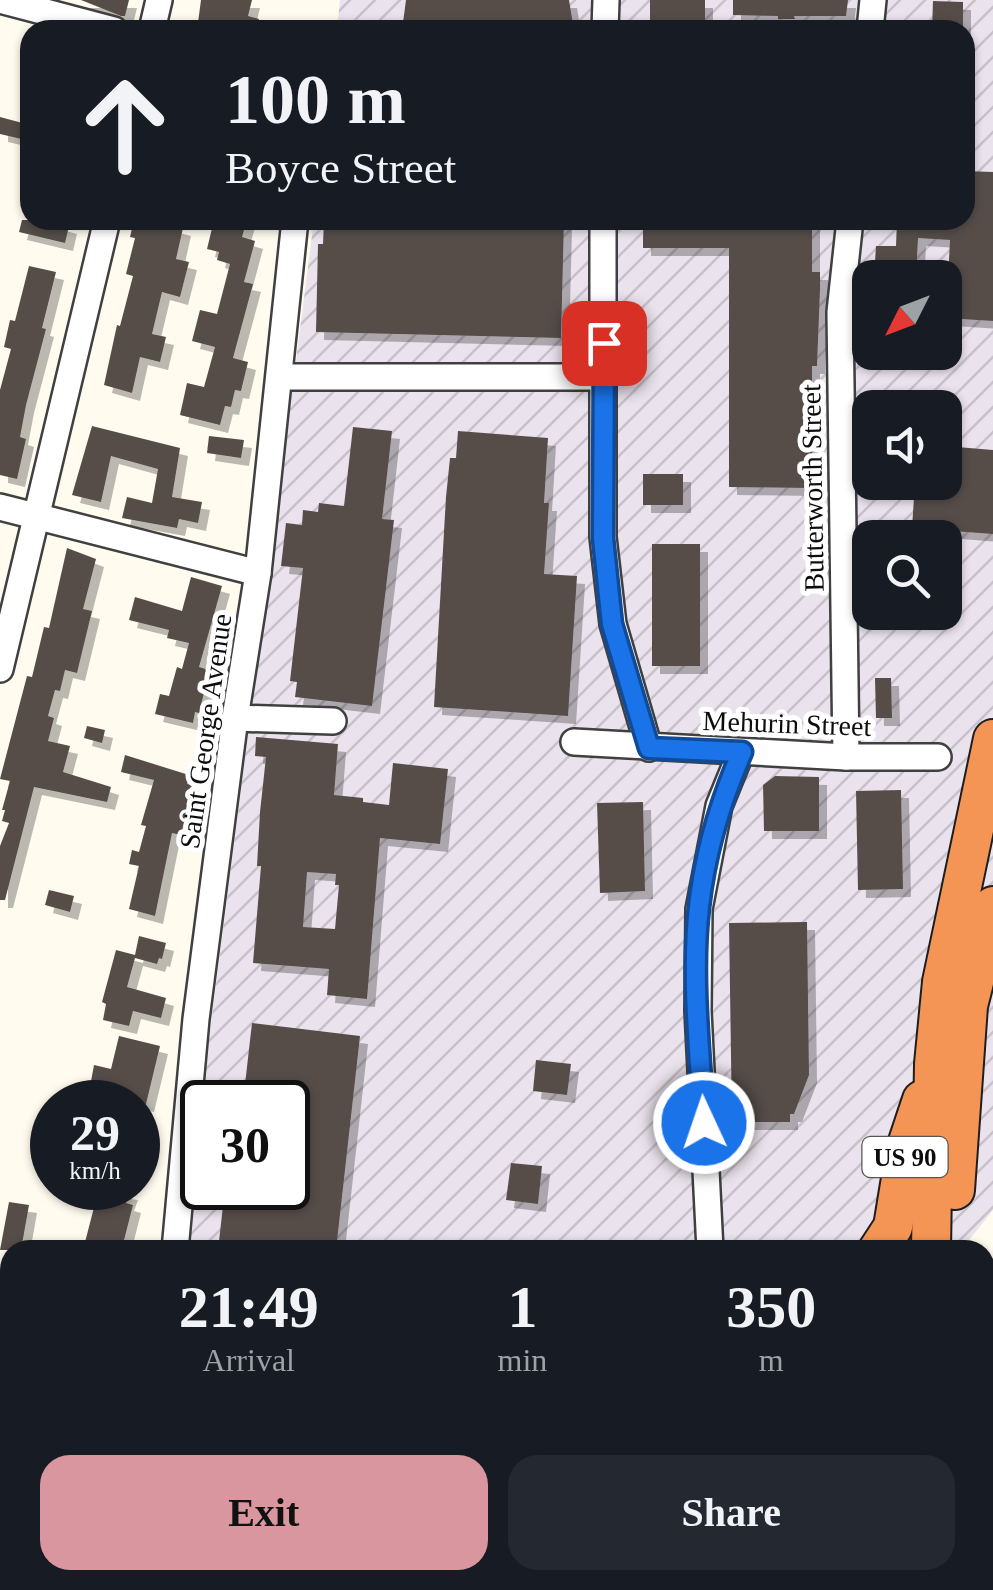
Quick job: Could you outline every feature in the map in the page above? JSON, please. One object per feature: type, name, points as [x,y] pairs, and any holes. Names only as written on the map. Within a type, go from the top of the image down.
[{"type":"highway","name":"US 90","points":[[885,1240],[893,1227],[906,1148],[934,1064],[942,982],[993,739]]},
{"type":"highway","points":[[955,1240],[968,1006],[993,906]]},
{"type":"highway","points":[[931,1240],[934,1064]]},
{"type":"street","points":[[0,0],[76,20]]},
{"type":"street","points":[[0,669],[105,230]]},
{"type":"street","name":"Saint George Avenue","points":[[176,1240],[196,1018],[258,574],[294,230]]},
{"type":"street","points":[[603,230],[603,538],[612,624],[649,748]]},
{"type":"street","name":"Butterworth Street","points":[[846,756],[840,312],[849,230]]},
{"type":"street","points":[[281,377],[605,377]]},
{"type":"street","points":[[0,507],[258,574]]},
{"type":"street","points":[[235,718],[333,721]]},
{"type":"street","name":"Mehurin Street","points":[[574,742],[742,752],[938,757]]},
{"type":"street","points":[[709,1240],[698,1011],[699,908],[719,806],[742,752]]},
{"type":"shaded area","points":[[340,0],[993,0],[993,1210],[969,1240],[183,1240],[187,1210],[310,1210],[310,1080],[204,1080],[313,230],[975,230],[975,20],[338,20]]},
{"type":"building","points":[[81,0],[129,0],[125,16],[121,16]]},
{"type":"building","points":[[201,0],[252,0],[248,16],[259,19],[259,20],[198,20]]},
{"type":"building","points":[[406,0],[569,0],[572,20],[403,20]]},
{"type":"building","points":[[650,0],[705,0],[705,20],[650,20]]},
{"type":"building","points":[[733,0],[848,0],[846,16],[778,19],[733,15]]},
{"type":"building","points":[[933,1],[963,2],[963,20],[932,20]]},
{"type":"building","points":[[0,117],[20,122],[20,139],[0,134]]},
{"type":"building","points":[[975,171],[993,172],[993,321],[962,319],[962,260],[949,260],[950,240],[918,238],[917,260],[875,260],[876,246],[896,246],[897,230],[975,230]]},
{"type":"building","points":[[20,228],[68,230],[65,243],[19,232]]},
{"type":"building","points":[[132,230],[183,230],[176,259],[189,262],[180,297],[162,292],[152,334],[166,337],[160,362],[140,357],[132,393],[104,385],[133,276],[126,274],[135,238],[130,237]]},
{"type":"building","points":[[212,230],[244,230],[242,237],[255,241],[244,282],[253,284],[233,358],[248,362],[241,391],[235,390],[231,407],[225,406],[220,425],[180,415],[187,383],[204,387],[215,347],[192,341],[200,310],[217,314],[230,264],[217,260],[219,252],[207,249]]},
{"type":"building","points":[[324,230],[564,230],[561,338],[316,332],[318,244],[323,244]]},
{"type":"building","points":[[643,230],[812,230],[812,272],[820,272],[820,290],[817,366],[812,366],[812,488],[729,487],[729,248],[643,248]]},
{"type":"building","points":[[29,266],[56,272],[26,405],[20,437],[26,439],[17,479],[0,475],[0,390],[11,349],[4,347],[10,320],[15,321]]},
{"type":"building","points":[[92,426],[180,448],[172,497],[202,502],[198,523],[179,519],[177,528],[122,518],[127,497],[152,503],[158,469],[111,456],[101,502],[72,495]]},
{"type":"building","points":[[353,427],[392,431],[382,519],[394,520],[372,706],[295,697],[297,682],[290,681],[303,568],[281,566],[286,523],[302,525],[303,510],[318,512],[319,503],[344,506]]},
{"type":"building","points":[[458,431],[548,438],[544,574],[577,576],[568,716],[434,707],[446,497],[450,458],[456,458]]},
{"type":"building","points":[[209,436],[244,440],[241,458],[207,453]]},
{"type":"building","points":[[962,447],[993,450],[993,534],[962,532],[962,520],[913,520],[914,500],[962,500]]},
{"type":"building","points":[[643,474],[683,474],[683,505],[643,505]]},
{"type":"building","points":[[652,544],[700,544],[700,666],[652,666]]},
{"type":"building","points":[[67,548],[96,559],[83,609],[92,611],[77,673],[65,670],[60,691],[55,690],[48,716],[54,718],[48,741],[70,746],[63,772],[111,787],[107,802],[34,787],[5,900],[0,900],[0,846],[9,823],[2,821],[2,810],[10,781],[0,779],[27,676],[32,677],[44,627],[49,628]]},
{"type":"building","points":[[191,577],[222,586],[199,667],[209,670],[193,723],[155,714],[160,694],[169,696],[177,667],[182,669],[189,643],[167,638],[169,630],[129,620],[135,597],[182,611]]},
{"type":"building","points":[[875,678],[891,678],[892,718],[876,718]]},
{"type":"building","points":[[87,726],[105,730],[102,743],[84,738]]},
{"type":"building","points":[[256,737],[338,744],[334,795],[389,805],[393,763],[448,769],[440,844],[380,838],[367,999],[327,995],[329,969],[253,963],[266,757],[255,756]],"holes":[[[307,872],[336,874],[335,885],[339,885],[335,929],[303,927]]]},
{"type":"building","points":[[125,755],[189,775],[187,784],[192,785],[181,835],[172,833],[155,916],[129,909],[139,866],[129,864],[132,850],[139,852],[146,826],[141,825],[154,780],[121,772]]},
{"type":"building","points":[[775,776],[819,777],[819,831],[764,831],[763,785]]},
{"type":"building","points":[[901,790],[903,889],[858,890],[856,791]]},
{"type":"building","points":[[643,802],[645,891],[600,893],[597,803]]},
{"type":"building","points":[[49,890],[74,896],[70,912],[45,905]]},
{"type":"building","points":[[807,922],[809,1075],[790,1122],[732,1122],[729,923]]},
{"type":"building","points":[[139,936],[166,943],[157,964],[135,958],[127,987],[166,998],[161,1018],[133,1011],[129,1026],[103,1020],[106,1004],[102,1002],[116,950],[135,955]]},
{"type":"building","points":[[252,1023],[360,1036],[337,1240],[219,1240],[223,1210],[310,1210],[310,1080],[246,1080]]},
{"type":"building","points":[[119,1036],[160,1046],[152,1080],[91,1080],[94,1065],[111,1069]]},
{"type":"building","points":[[536,1060],[571,1064],[567,1095],[533,1091]]},
{"type":"building","points":[[511,1163],[542,1166],[538,1204],[506,1200]]},
{"type":"building","points":[[9,1202],[29,1205],[23,1240],[2,1240]]},
{"type":"building","points":[[93,1210],[132,1210],[124,1240],[86,1240]]},
{"type":"route","points":[[604,343],[603,538],[612,624],[649,748],[742,752],[719,806],[699,908],[698,1011],[704,1123]]}]
